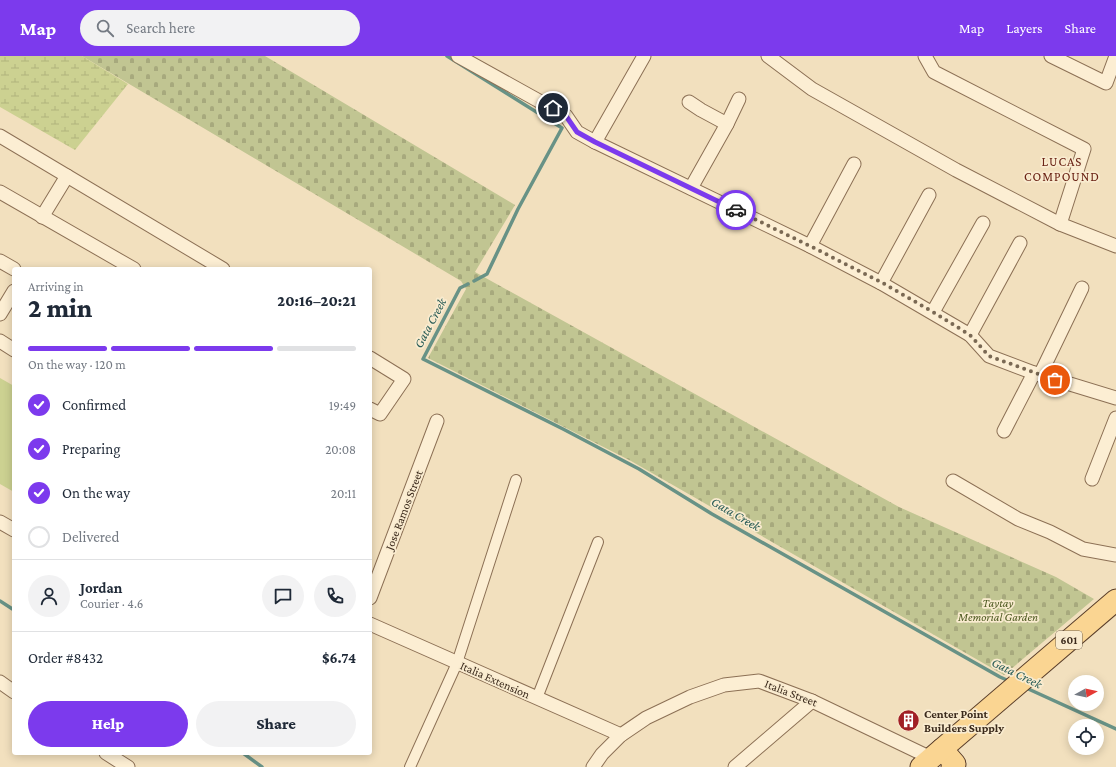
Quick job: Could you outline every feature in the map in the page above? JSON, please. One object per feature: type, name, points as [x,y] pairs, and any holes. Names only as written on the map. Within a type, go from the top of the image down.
[{"type":"main road","name":"601","points":[[940,761],[1018,684],[1116,600]]},
{"type":"street","points":[[458,56],[566,116],[577,132],[595,142],[881,282],[970,335],[989,356],[1037,374],[1116,398]]},
{"type":"street","points":[[595,142],[644,56]]},
{"type":"street","points":[[768,56],[812,89],[956,170],[1060,224],[1116,246]]},
{"type":"street","points":[[925,56],[934,72],[1084,149],[1060,224]]},
{"type":"street","points":[[1051,56],[1106,83],[1116,56]]},
{"type":"street","points":[[691,188],[727,124],[739,99]]},
{"type":"street","points":[[690,102],[701,110],[727,124]]},
{"type":"street","points":[[0,136],[220,267]]},
{"type":"street","points":[[810,246],[854,164]]},
{"type":"street","points":[[42,218],[67,176]]},
{"type":"street","points":[[0,192],[42,218],[130,267]]},
{"type":"street","points":[[881,282],[929,195]]},
{"type":"street","points":[[933,312],[983,223]]},
{"type":"street","points":[[970,335],[1020,243]]},
{"type":"street","points":[[0,261],[12,268]]},
{"type":"street","points":[[1004,431],[1037,374],[1082,288]]},
{"type":"street","points":[[0,314],[12,294]]},
{"type":"street","points":[[372,359],[404,379],[380,414],[372,410]]},
{"type":"street","points":[[1092,479],[1116,418]]},
{"type":"street","name":"Jose Ramos Street","points":[[372,593],[437,420]]},
{"type":"street","points":[[410,767],[457,663],[516,480]]},
{"type":"street","points":[[953,481],[1018,518],[1073,544],[1087,550],[1116,555]]},
{"type":"street","points":[[0,522],[12,529]]},
{"type":"street","points":[[537,698],[598,542]]},
{"type":"street","name":"Italia Extension","points":[[372,625],[621,735]]},
{"type":"street","name":"Italia Street","points":[[593,767],[602,754],[621,735],[646,718],[690,697],[724,685],[759,681],[812,700],[940,761]]},
{"type":"street","points":[[0,682],[12,691]]},
{"type":"street","points":[[735,767],[812,700]]},
{"type":"street","points":[[109,755],[128,767]]},
{"type":"green space","points":[[0,56],[82,56],[128,84],[75,150],[0,107]]},
{"type":"green space","name":"Taytay Memorial Garden","points":[[82,56],[265,56],[515,205],[475,272],[899,507],[1056,577],[1094,599],[1004,675],[631,461],[428,358],[466,289],[461,281]]},
{"type":"green space","points":[[0,378],[12,385],[12,491],[0,484]]},
{"type":"waterway","name":"Gata Creek","points":[[447,56],[562,128],[518,209],[487,274],[474,281]]},
{"type":"waterway","name":"Gata Creek","points":[[468,284],[460,288],[423,359],[639,469],[712,514],[1009,681]]},
{"type":"waterway","points":[[0,601],[12,609]]},
{"type":"waterway","name":"Gata Creek","points":[[1024,687],[1116,729]]},
{"type":"waterway","points":[[246,755],[262,767]]},
{"type":"way so far","points":[[736,210],[881,282],[933,312],[970,335],[989,356],[1055,380]]},
{"type":"place","name":"Center Point Builders Supply","points":[[909,721]]},
{"type":"district","name":"LUCAS COMPOUND","points":[[1062,168]]},
{"type":"route","points":[[553,108],[566,116],[577,132],[736,210]]}]
